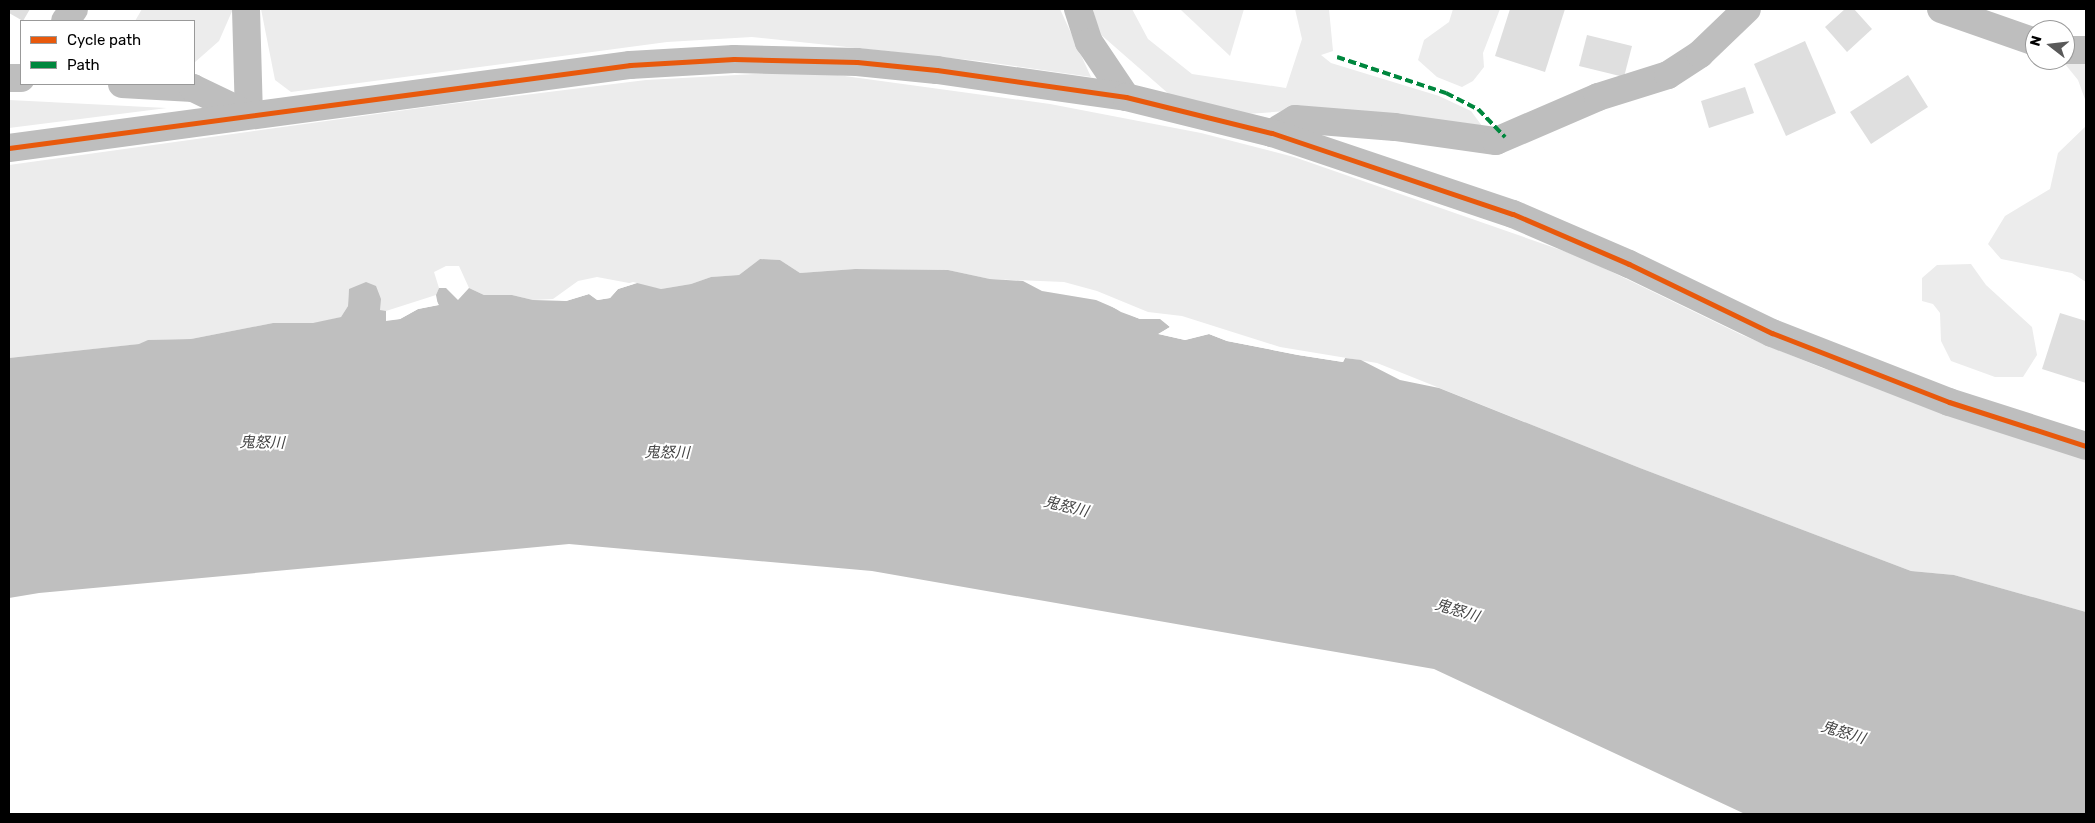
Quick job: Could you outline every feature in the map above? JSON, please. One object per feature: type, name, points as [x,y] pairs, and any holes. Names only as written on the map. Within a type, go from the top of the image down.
[{"type":"street","points":[[66,20],[74,9]]},
{"type":"street","points":[[246,9],[250,115]]},
{"type":"street","points":[[1078,9],[1089,42],[1126,97]]},
{"type":"street","points":[[1272,133],[1295,119],[1395,127],[1496,141],[1598,97],[1668,75],[1700,54],[1747,9]]},
{"type":"street","points":[[1940,9],[2025,39]]},
{"type":"street","points":[[9,148],[630,65],[734,59],[857,62],[928,69],[1126,97],[1272,133],[1513,214],[1629,264],[1772,333],[1949,402],[2086,446]]},
{"type":"street","points":[[140,85],[193,88],[250,115]]},
{"type":"shaded area","points":[[142,9],[233,9],[219,41],[195,62],[195,20],[136,20]]},
{"type":"shaded area","points":[[261,9],[1060,9],[1091,77],[979,61],[752,37],[667,42],[291,92],[275,80]]},
{"type":"shaded area","points":[[1093,9],[1132,9],[1148,39],[1192,74],[1286,88],[1302,39],[1295,9],[1329,9],[1333,51],[1321,55],[1331,63],[1439,96],[1471,111],[1488,134],[1287,111],[1247,114],[1170,95],[1099,33]]},
{"type":"shaded area","points":[[1244,9],[1230,56],[1181,10]]},
{"type":"shaded area","points":[[1453,9],[1500,9],[1483,53],[1484,67],[1473,81],[1462,87],[1437,77],[1418,60],[1424,40],[1449,22]]},
{"type":"shaded area","points":[[2086,63],[2086,102],[2078,80],[2070,70],[2075,70],[2075,64]]},
{"type":"shaded area","points":[[808,71],[1050,104],[1201,133],[1294,157],[1581,257],[1742,335],[1822,368],[2086,453],[2086,612],[1954,575],[1911,571],[1640,468],[1377,363],[1280,347],[1182,316],[1148,312],[1097,291],[1064,282],[990,279],[948,270],[855,269],[800,273],[780,260],[760,259],[739,275],[711,277],[691,284],[661,289],[597,277],[578,281],[553,299],[533,300],[512,295],[484,295],[469,288],[459,266],[446,266],[434,272],[439,288],[436,295],[386,311],[380,311],[349,289],[348,306],[341,317],[313,324],[273,323],[191,339],[149,340],[140,344],[9,358],[9,165],[442,105],[646,80]]},
{"type":"shaded area","points":[[9,100],[167,108],[9,128]]},
{"type":"shaded area","points":[[2086,126],[2086,282],[2072,273],[2001,259],[1988,244],[2005,216],[2050,189],[2058,153]]},
{"type":"shaded area","points":[[1971,264],[1986,285],[2032,327],[2037,355],[2023,377],[1995,377],[1951,361],[1941,341],[1940,313],[1933,304],[1922,301],[1922,278],[1937,265]]},
{"type":"water","name":"鬼怒川","points":[[760,259],[780,260],[800,273],[855,269],[948,270],[990,279],[1023,281],[1042,291],[1096,300],[1140,319],[1161,319],[1170,327],[1159,334],[1185,340],[1209,334],[1227,341],[1298,355],[1343,362],[1345,358],[1361,360],[1400,380],[1439,388],[1640,468],[1911,571],[1954,575],[2086,612],[2086,814],[1745,814],[1434,669],[872,571],[569,544],[39,593],[9,598],[9,358],[139,344],[148,340],[191,339],[273,323],[313,323],[341,317],[348,306],[349,289],[366,282],[376,286],[381,299],[380,310],[386,311],[386,320],[400,319],[418,309],[438,305],[436,295],[439,288],[446,288],[458,300],[469,288],[484,295],[512,295],[533,300],[566,301],[589,294],[598,300],[610,298],[618,289],[637,283],[661,289],[691,284],[711,277],[739,275]]},
{"type":"pier","points":[[633,282],[637,283],[618,289],[610,298],[597,300],[589,294],[566,301],[553,299],[589,292],[598,298],[609,296],[617,287]]},
{"type":"pier","points":[[433,295],[439,305],[418,309],[400,319],[386,321],[386,311],[389,318],[399,317],[417,307],[436,303]]},
{"type":"pier","points":[[1096,297],[1140,316],[1161,317],[1173,326],[1166,332],[1186,338],[1209,331],[1228,339],[1298,353],[1345,358],[1343,362],[1298,355],[1227,341],[1209,334],[1185,340],[1158,334],[1170,327],[1160,319],[1140,319],[1121,312]]},
{"type":"building","points":[[9,9],[30,9],[24,20],[9,13]]},
{"type":"building","points":[[1510,9],[1565,9],[1545,72],[1495,56]]},
{"type":"building","points":[[1845,9],[1854,9],[1872,29],[1847,52],[1825,27]]},
{"type":"building","points":[[1587,35],[1632,46],[1624,77],[1579,66]]},
{"type":"building","points":[[1805,41],[1836,113],[1786,136],[1754,64]]},
{"type":"building","points":[[1908,75],[1928,107],[1871,144],[1850,112]]},
{"type":"building","points":[[1745,87],[1754,113],[1709,128],[1701,101]]},
{"type":"building","points":[[2060,313],[2086,321],[2086,383],[2042,369]]},
{"type":"marked path","points":[[1337,57],[1446,93],[1478,109],[1505,137]]},
{"type":"cycle path","points":[[9,148],[630,65],[734,59],[857,62],[937,70],[1126,97],[1272,133],[1513,214],[1629,264],[1772,333],[1949,402],[2086,446]]}]
